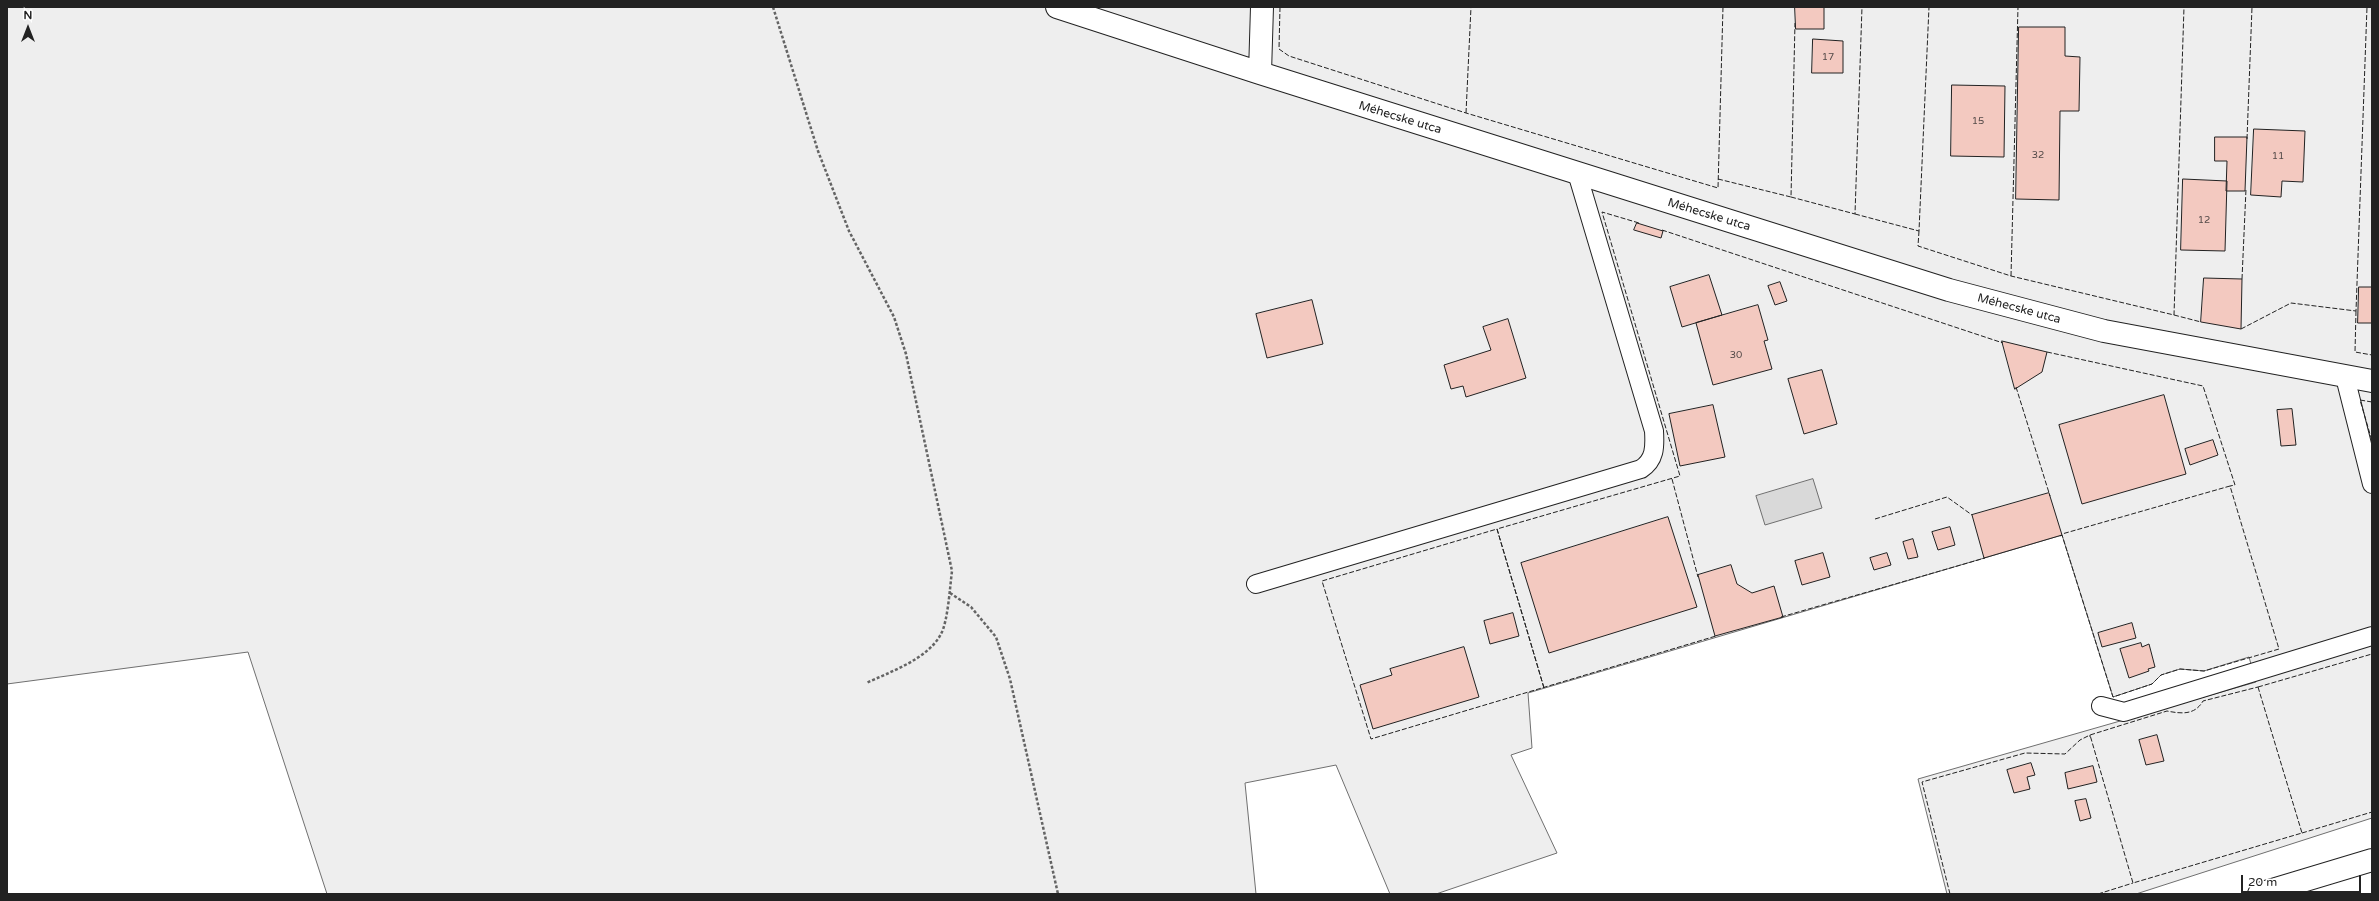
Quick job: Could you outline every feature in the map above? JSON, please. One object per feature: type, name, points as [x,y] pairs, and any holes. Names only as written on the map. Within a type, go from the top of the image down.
[{"type":"street","name":"Méhecske utca","points":[[1057,7],[1099,14],[1260,73],[1949,290],[2104,331],[2372,382]]},
{"type":"street","points":[[1260,73],[1262,7]]},
{"type":"street","points":[[2259,894],[2372,860]]},
{"type":"lane","points":[[1256,584],[1641,469],[1648,464],[1655,445],[1654,431],[1577,173]]},
{"type":"lane","points":[[2345,377],[2372,484]]},
{"type":"lane","points":[[2100,706],[2124,712],[2372,636]]},
{"type":"path","points":[[773,7],[821,158],[849,231],[894,317],[906,354],[952,571],[950,593],[941,634],[919,659],[866,683]]},
{"type":"path","points":[[950,593],[971,607],[996,637],[1010,679],[1058,894]]},
{"type":"shaded area","points":[[7,7],[2372,7],[2372,818],[2136,894],[1947,894],[1918,779],[2256,682],[2249,657],[2204,671],[2180,669],[2161,675],[2152,684],[2113,697],[2062,535],[1528,693],[1532,748],[1511,755],[1557,853],[1436,894],[1390,894],[1336,765],[1245,783],[1256,894],[327,894],[248,652],[7,684]]},
{"type":"shaded area","points":[[1813,479],[1822,508],[1765,525],[1756,496]]},
{"type":"building","points":[[1795,7],[1824,7],[1824,29],[1796,29]]},
{"type":"building","points":[[2019,27],[2065,27],[2065,56],[2080,57],[2079,111],[2060,111],[2059,200],[2016,199]]},
{"type":"building","points":[[1813,39],[1843,41],[1843,73],[1812,73]]},
{"type":"building","points":[[1952,85],[2005,86],[2004,157],[1951,156]]},
{"type":"building","points":[[2254,129],[2305,131],[2303,182],[2282,181],[2281,197],[2251,195]]},
{"type":"building","points":[[2215,137],[2247,137],[2245,191],[2226,191],[2227,161],[2215,161]]},
{"type":"building","points":[[2183,179],[2227,181],[2225,251],[2181,250]]},
{"type":"building","points":[[1637,223],[1663,231],[1661,238],[1634,230]]},
{"type":"building","points":[[1709,275],[1722,315],[1682,327],[1670,287]]},
{"type":"building","points":[[2204,278],[2242,279],[2241,329],[2201,322]]},
{"type":"building","points":[[1780,282],[1787,301],[1775,305],[1768,286]]},
{"type":"building","points":[[2359,287],[2372,287],[2372,323],[2358,323]]},
{"type":"building","points":[[1312,300],[1323,344],[1267,358],[1256,314]]},
{"type":"building","points":[[1758,305],[1768,340],[1764,341],[1772,369],[1713,385],[1696,323]]},
{"type":"building","points":[[1508,319],[1526,378],[1466,397],[1463,386],[1451,389],[1444,365],[1491,350],[1483,327]]},
{"type":"building","points":[[2002,341],[2047,352],[2042,372],[2015,389]]},
{"type":"building","points":[[1822,370],[1837,424],[1804,434],[1788,379]]},
{"type":"building","points":[[2164,395],[2186,474],[2082,504],[2059,425]]},
{"type":"building","points":[[1713,405],[1725,457],[1680,466],[1669,414]]},
{"type":"building","points":[[2292,409],[2296,445],[2281,446],[2277,410]]},
{"type":"building","points":[[2213,440],[2218,455],[2190,465],[2185,449]]},
{"type":"building","points":[[2049,493],[2062,535],[1984,558],[1972,515]]},
{"type":"building","points":[[1668,517],[1697,607],[1549,653],[1521,563]]},
{"type":"building","points":[[1950,527],[1955,545],[1938,550],[1932,532]]},
{"type":"building","points":[[1913,539],[1918,557],[1908,559],[1903,542]]},
{"type":"building","points":[[1823,553],[1830,577],[1802,585],[1795,561]]},
{"type":"building","points":[[1887,553],[1891,565],[1874,570],[1870,558]]},
{"type":"building","points":[[1731,565],[1737,584],[1752,593],[1774,586],[1783,617],[1715,636],[1698,575]]},
{"type":"building","points":[[1513,613],[1519,636],[1490,644],[1484,621]]},
{"type":"building","points":[[2132,623],[2136,638],[2102,647],[2098,633]]},
{"type":"building","points":[[2141,643],[2142,647],[2149,644],[2155,667],[2148,669],[2149,671],[2129,678],[2120,649]]},
{"type":"building","points":[[1464,647],[1479,697],[1373,729],[1360,685],[1392,675],[1390,669]]},
{"type":"building","points":[[2157,735],[2164,761],[2146,765],[2139,740]]},
{"type":"building","points":[[2031,763],[2035,775],[2027,777],[2030,789],[2014,793],[2007,770]]},
{"type":"building","points":[[2093,766],[2097,782],[2068,789],[2065,773]]},
{"type":"building","points":[[2086,799],[2091,818],[2080,821],[2075,801]]},
{"type":"fence","points":[[1280,7],[1279,49],[1289,56],[1466,113],[1718,188],[1723,7]]},
{"type":"fence","points":[[1466,113],[1471,7]]},
{"type":"fence","points":[[1791,197],[1855,214],[1862,7]]},
{"type":"fence","points":[[1855,214],[1919,231],[1929,7]]},
{"type":"fence","points":[[2011,276],[2018,7]]},
{"type":"fence","points":[[1919,231],[1918,246],[2011,276],[2174,315],[2184,7]]},
{"type":"fence","points":[[2247,139],[2252,7]]},
{"type":"fence","points":[[2241,329],[2291,303],[2356,311],[2367,7]]},
{"type":"fence","points":[[1718,179],[1791,197],[1795,23]]},
{"type":"fence","points":[[2242,279],[2246,189]]},
{"type":"fence","points":[[1544,688],[1497,529],[1680,476],[1602,212],[1639,223]]},
{"type":"fence","points":[[1662,230],[2003,343]]},
{"type":"fence","points":[[2356,311],[2355,352],[2372,355]]},
{"type":"fence","points":[[2174,315],[2201,322]]},
{"type":"fence","points":[[2047,352],[2203,386],[2235,485],[2230,486]]},
{"type":"fence","points":[[2016,387],[2050,496]]},
{"type":"fence","points":[[2372,402],[2360,400],[2372,441]]},
{"type":"fence","points":[[1672,479],[1698,577]]},
{"type":"fence","points":[[2060,536],[2062,535],[2113,697],[2152,684],[2161,675],[2180,669],[2204,671],[2279,649],[2230,486],[2062,534]]},
{"type":"fence","points":[[1875,519],[1947,497],[1972,515]]},
{"type":"fence","points":[[1544,688],[1497,529],[1322,581],[1371,739],[1716,636]]},
{"type":"fence","points":[[1781,617],[1985,558]]},
{"type":"fence","points":[[2258,687],[2372,654]]},
{"type":"fence","points":[[2258,687],[2302,833],[2133,883],[2090,735],[2167,711],[2178,713],[2192,711],[2200,706],[2203,701],[2258,687]]},
{"type":"fence","points":[[1950,894],[1922,782],[2025,753],[2065,754],[2080,740],[2090,735],[2090,737]]},
{"type":"fence","points":[[2302,833],[2372,812]]},
{"type":"fence","points":[[2098,894],[2133,883]]}]
